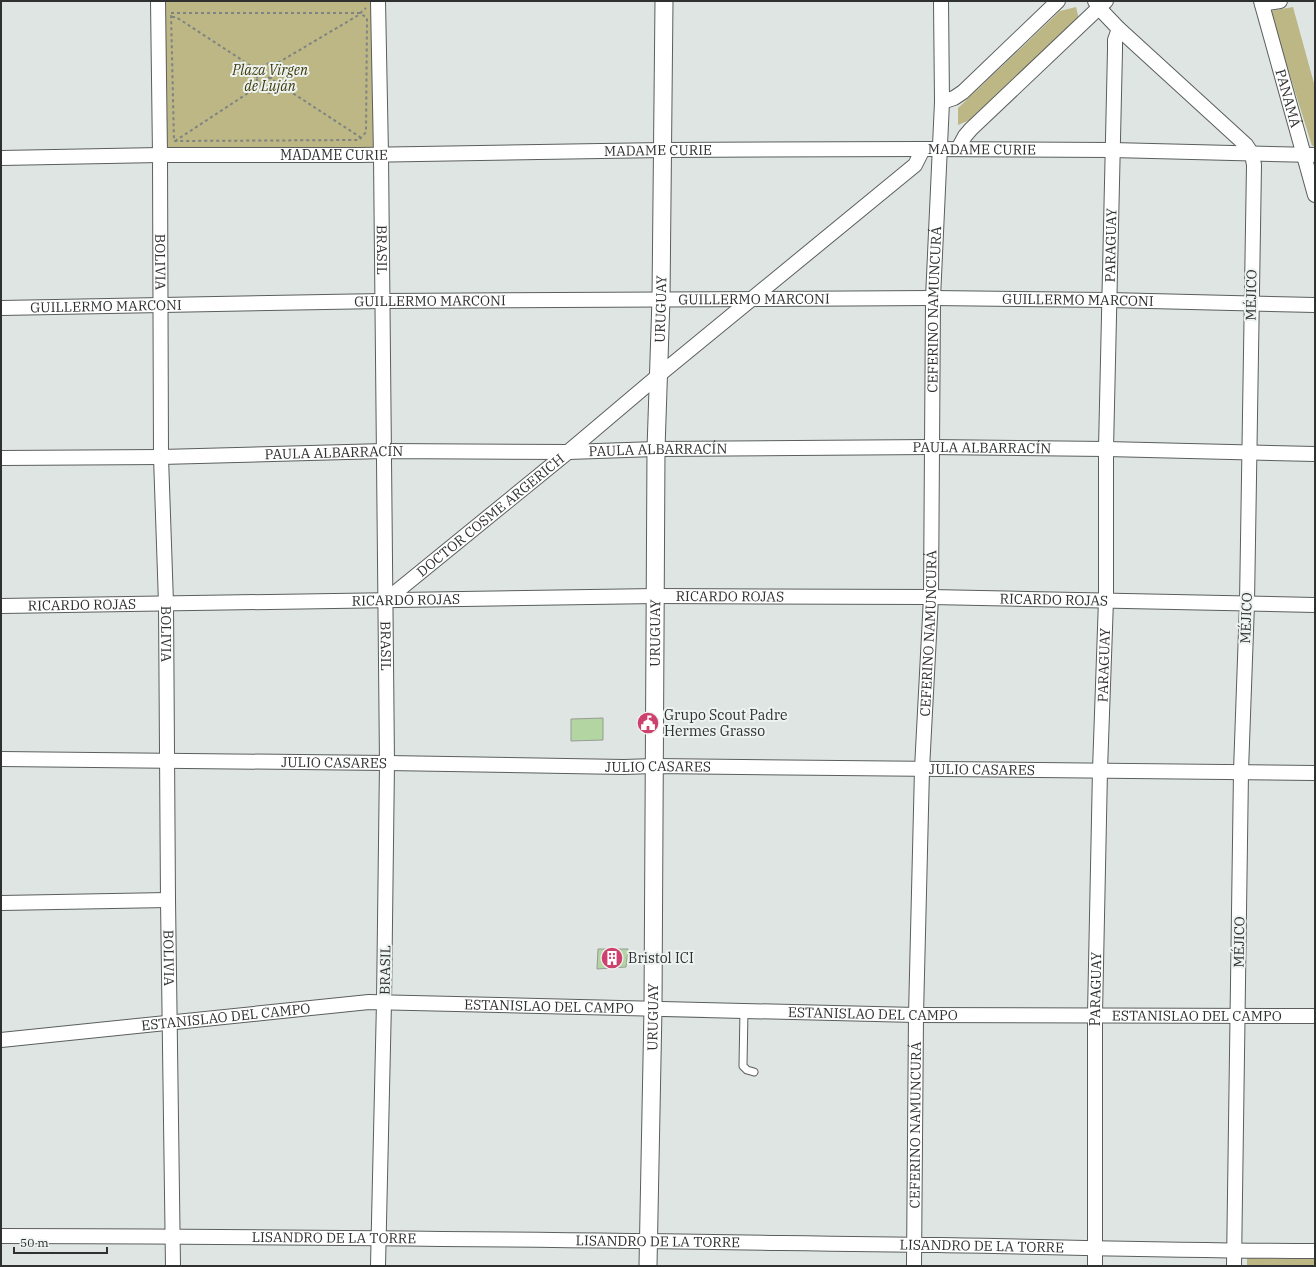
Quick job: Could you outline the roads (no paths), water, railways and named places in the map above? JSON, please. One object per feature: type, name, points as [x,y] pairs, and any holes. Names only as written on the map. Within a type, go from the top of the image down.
[{"type":"street","name":"BOLIVIA","points":[[158,1],[165,16],[160,155],[161,457],[166,603],[173,1266]]},
{"type":"street","name":"URUGUAY","points":[[648,1266],[653,1008],[656,449],[661,299],[664,1]]},
{"type":"street","name":"CEFERINO NAMUNCURÁ","points":[[914,1266],[916,1014],[922,769],[931,597],[933,298],[941,149],[941,1]]},
{"type":"street","points":[[942,102],[954,98],[963,92],[1058,1]]},
{"type":"street","points":[[1084,1],[1100,3],[1119,29],[1240,139],[1252,154]]},
{"type":"street","points":[[1262,2],[1280,1]]},
{"type":"street","name":"PANAMÁ","points":[[1262,2],[1310,155],[1315,195]]},
{"type":"street","name":"BRASIL","points":[[373,3],[381,155],[387,763],[384,1002],[378,1266]]},
{"type":"street","points":[[958,149],[970,129],[1071,35],[1100,3]]},
{"type":"street","name":"PARAGUAY","points":[[1095,1266],[1095,1014],[1100,770],[1106,600],[1106,449],[1112,150],[1115,40],[1119,29]]},
{"type":"street","name":"MADAME CURIE","points":[[1,158],[160,155],[381,155],[663,150],[923,149],[1112,150],[1310,155]]},
{"type":"street","name":"DOCTOR COSME ARGERICH","points":[[385,601],[915,165],[923,149]]},
{"type":"street","name":"MÉJICO","points":[[1234,1266],[1241,771],[1247,603],[1248,453],[1254,165],[1252,154]]},
{"type":"street","name":"GUILLERMO MARCONI","points":[[1,308],[382,301],[933,298],[1109,300],[1315,305]]},
{"type":"street","name":"PAULA ALBARRACÍN","points":[[1,458],[161,457],[384,451],[568,452],[656,449],[931,447],[1315,454]]},
{"type":"street","name":"RICARDO ROJAS","points":[[1,606],[656,596],[931,597],[1315,605]]},
{"type":"street","name":"JULIO CASARES","points":[[1,758],[624,768],[654,766],[1315,772]]},
{"type":"street","points":[[1,903],[168,900]]},
{"type":"street","name":"ESTANISLAO DEL CAMPO","points":[[1,1040],[369,1002],[916,1014],[1315,1016]]},
{"type":"street","name":"LISANDRO DE LA TORRE","points":[[1,1236],[378,1237],[1095,1247],[1234,1251],[1315,1250]]},
{"type":"lane","points":[[744,1010],[743,1066],[747,1070],[754,1072]]},
{"type":"place","name":"Grupo Scout Padre Hermes Grasso","points":[[648,723]]},
{"type":"place","name":"Bristol ICI","points":[[612,958]]},
{"type":"park label","name":"Plaza Virgen de Luján","points":[[270,78]]}]
